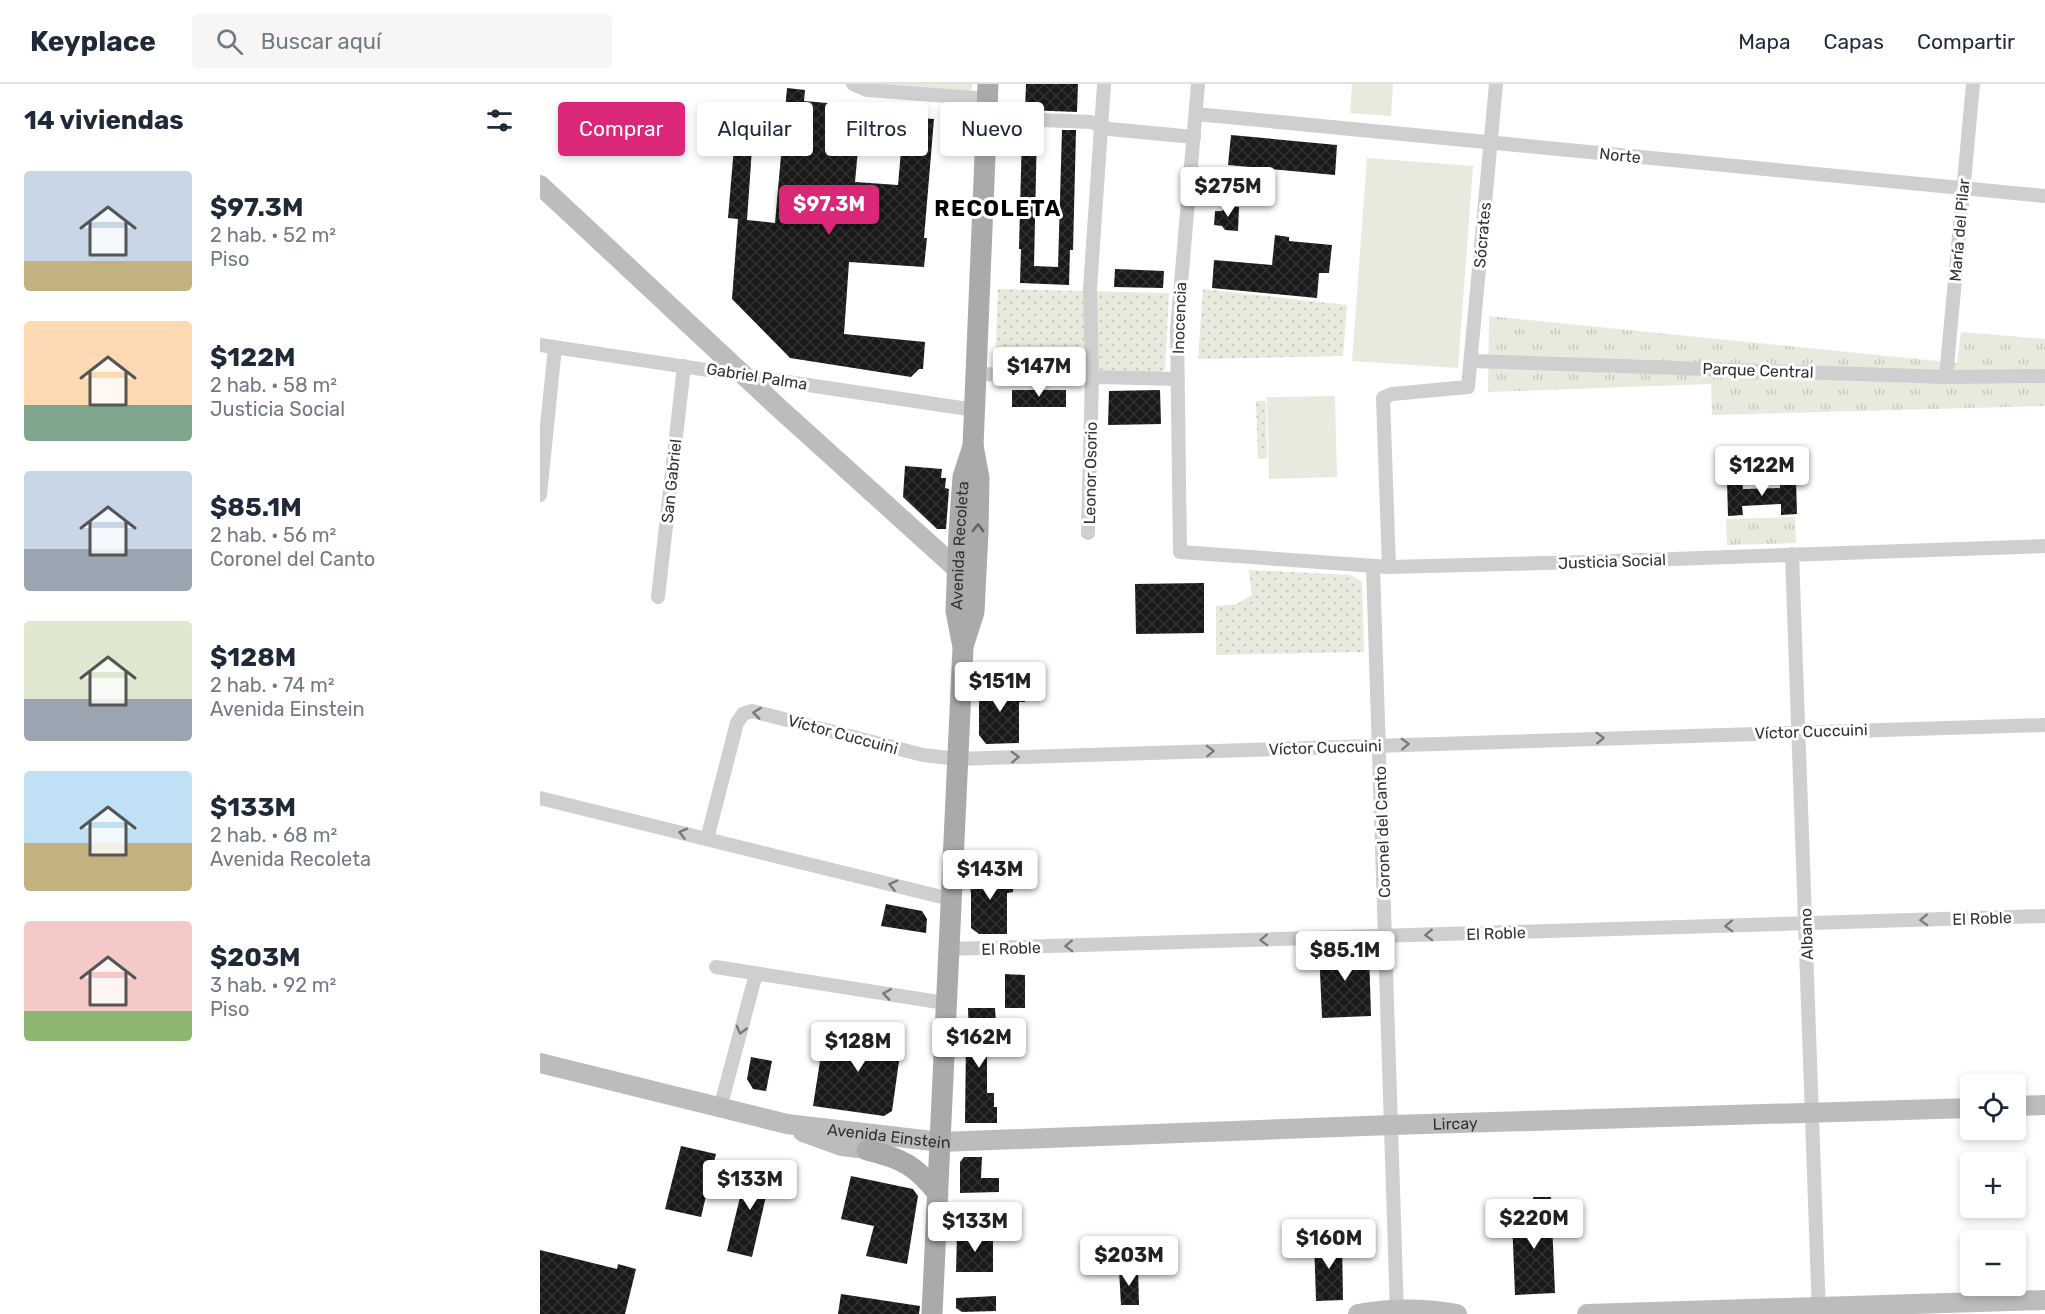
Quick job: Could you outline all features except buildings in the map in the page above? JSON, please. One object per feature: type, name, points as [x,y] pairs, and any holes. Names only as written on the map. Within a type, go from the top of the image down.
[{"type":"main road","name":"Avenida Recoleta","points":[[963,647],[974,612],[976,586],[979,478],[973,446],[988,100]]},
{"type":"main road","points":[[540,185],[976,586]]},
{"type":"main road","name":"Avenida Recoleta","points":[[933,1313],[945,1003],[963,647],[956,611],[957,568],[963,477],[973,446]]},
{"type":"main road","name":"Avenida Einstein","points":[[540,1064],[787,1125],[833,1143],[867,1150],[907,1149],[941,1142]]},
{"type":"main road","points":[[2026,1106],[2045,1105]]},
{"type":"main road","name":"Lircay","points":[[941,1142],[1392,1125],[1960,1108]]},
{"type":"main road","name":"Avenida Einstein","points":[[787,1125],[941,1142]]},
{"type":"main road","points":[[867,1150],[891,1156],[908,1164],[922,1174],[938,1194]]},
{"type":"main road","points":[[1587,1314],[1819,1311],[2045,1300]]},
{"type":"main road","points":[[1358,1314],[1431,1310],[1457,1314]]},
{"type":"street","points":[[853,84],[867,90],[988,100],[1091,122],[1109,129],[1194,137]]},
{"type":"street","name":"Leonor Osorio","points":[[1088,533],[1092,377],[1090,289],[1104,84]]},
{"type":"street","name":"Inocencia","points":[[1180,552],[1178,315],[1198,84]]},
{"type":"street","name":"Sócrates","points":[[1389,567],[1383,398],[1392,394],[1468,387],[1496,84]]},
{"type":"street","name":"María del Pilar","points":[[1946,377],[1973,84]]},
{"type":"street","name":"Norte","points":[[1196,114],[2045,196]]},
{"type":"street","name":"Gabriel Palma","points":[[540,345],[975,410]]},
{"type":"street","points":[[540,495],[555,347]]},
{"type":"street","name":"Parque Central","points":[[1471,360],[1946,377],[2045,376]]},
{"type":"street","name":"San Gabriel","points":[[658,597],[684,366]]},
{"type":"street","points":[[976,374],[1178,379]]},
{"type":"street","name":"Justicia Social","points":[[1180,552],[1389,567],[2045,546]]},
{"type":"street","name":"Albano","points":[[1792,554],[1819,1311]]},
{"type":"street","name":"Coronel del Canto","points":[[1373,566],[1397,1312]]},
{"type":"street","name":"Víctor Cuccuini","points":[[707,839],[737,723],[739,718],[747,712],[756,711],[922,754],[957,759],[2045,725]]},
{"type":"street","points":[[540,798],[950,899]]},
{"type":"street","name":"El Roble","points":[[948,949],[2045,916]]},
{"type":"street","points":[[716,967],[945,1003]]},
{"type":"street","points":[[720,1108],[756,974]]},
{"type":"green space","points":[[878,84],[972,84],[972,92]]},
{"type":"green space","points":[[1352,84],[1393,84],[1391,116],[1350,113]]},
{"type":"green space","points":[[1367,158],[1473,166],[1458,368],[1352,361]]},
{"type":"green space","points":[[998,289],[1169,293],[1165,369],[1161,372],[995,366]]},
{"type":"green space","points":[[1203,289],[1347,305],[1343,356],[1198,359]]},
{"type":"green space","points":[[1489,316],[1957,363],[1961,332],[2045,339],[2045,406],[1712,415],[1711,384],[1488,392]]},
{"type":"green space","points":[[1335,396],[1337,477],[1269,479],[1267,397]]},
{"type":"green space","points":[[1256,401],[1266,401],[1267,458],[1258,459]]},
{"type":"green space","points":[[1795,517],[1796,543],[1727,545],[1726,519]]},
{"type":"green space","points":[[1249,570],[1351,575],[1362,582],[1364,652],[1216,655],[1216,606],[1237,604],[1252,595]]},
{"type":"district","name":"RECOLETA","points":[[998,208]]}]
